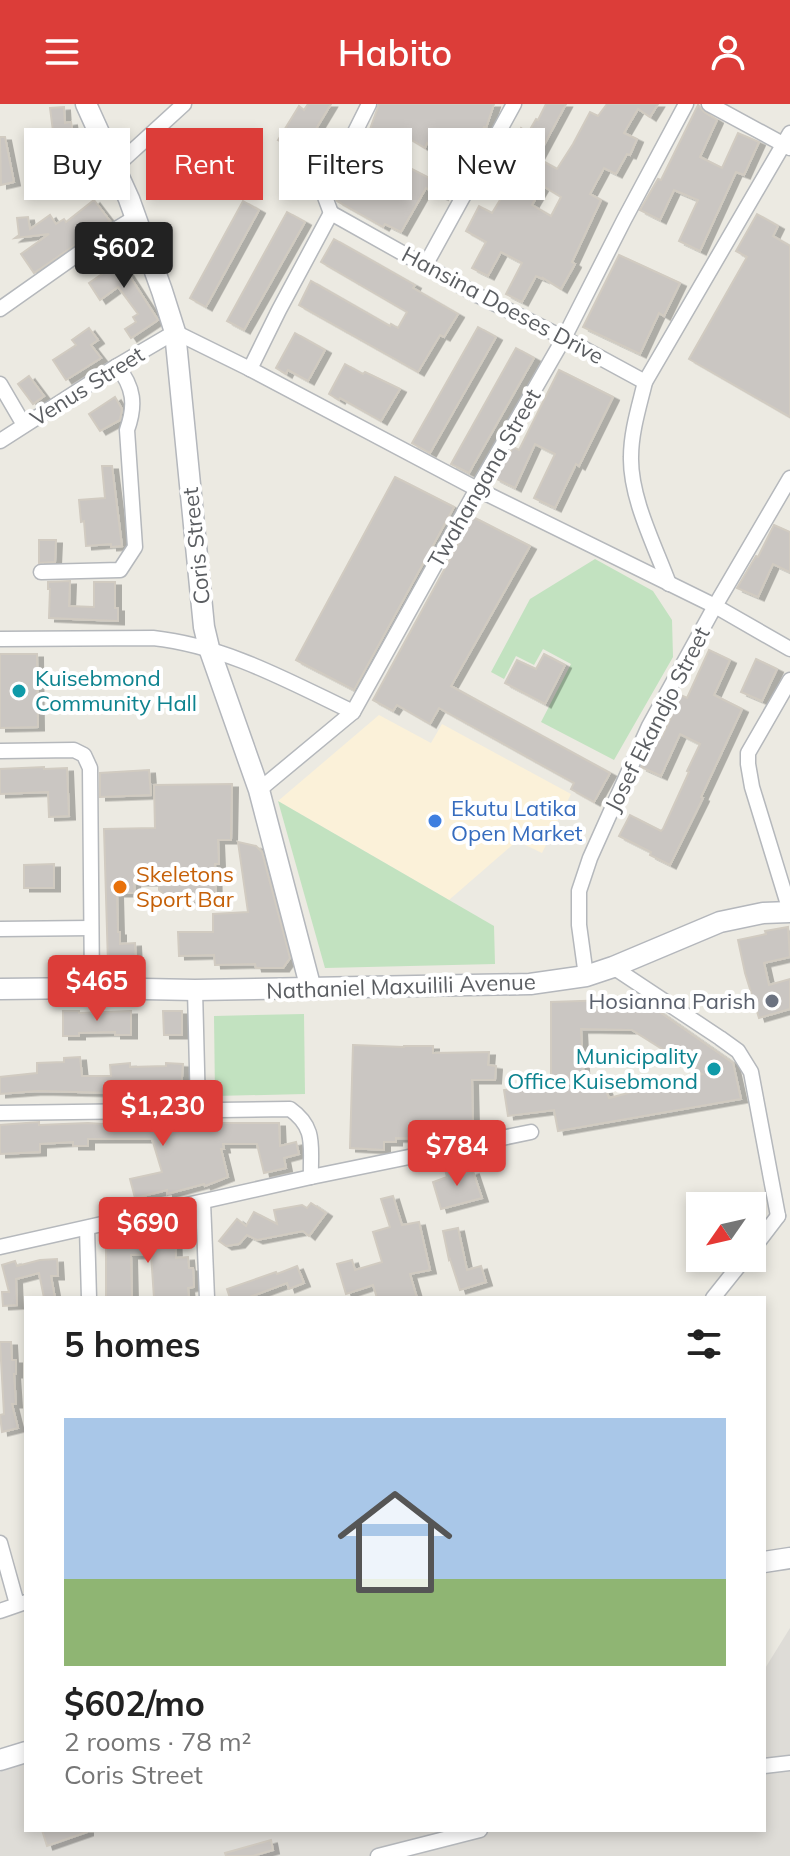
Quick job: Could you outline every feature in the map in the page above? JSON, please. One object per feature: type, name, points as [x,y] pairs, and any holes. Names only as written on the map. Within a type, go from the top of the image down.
[{"type":"street","name":"Coris Street","points":[[86,104],[97,128]]},
{"type":"street","points":[[130,153],[184,104]]},
{"type":"street","points":[[250,369],[331,213],[325,197],[328,186],[369,104]]},
{"type":"street","points":[[426,264],[514,104]]},
{"type":"street","name":"Twahangana Street","points":[[353,712],[564,338],[686,104]]},
{"type":"street","points":[[669,584],[636,494],[630,459],[633,429],[645,382],[788,142],[709,104]]},
{"type":"street","name":"Coris Street","points":[[129,200],[175,332],[204,627],[259,790],[311,989]]},
{"type":"street","name":"Hansina Doeses Drive","points":[[331,213],[479,296],[645,382]]},
{"type":"street","points":[[0,309],[136,217]]},
{"type":"street","points":[[175,332],[477,489],[715,606],[790,649]]},
{"type":"street","name":"Venus Street","points":[[0,441],[175,332]]},
{"type":"street","points":[[41,572],[120,570],[135,547],[127,430],[133,412],[127,379],[117,366]]},
{"type":"street","points":[[0,384],[24,425]]},
{"type":"street","name":"Josef Ekandjo Street","points":[[586,976],[579,925],[579,891],[590,858],[649,726],[715,606],[784,502],[790,478]]},
{"type":"street","points":[[0,639],[178,640],[268,670],[353,712],[259,790]]},
{"type":"street","points":[[790,680],[748,753],[752,787],[790,912]]},
{"type":"street","points":[[0,751],[74,750],[84,755],[90,768],[92,988]]},
{"type":"street","name":"Nathaniel Maxuilili Avenue","points":[[0,989],[311,989],[530,984],[586,976],[720,922],[763,913],[790,912]]},
{"type":"street","points":[[0,929],[91,928]]},
{"type":"street","points":[[613,967],[738,1051],[751,1072],[784,1215],[766,1235]]},
{"type":"street","points":[[195,990],[198,1109]]},
{"type":"street","points":[[0,1113],[290,1109],[304,1119],[310,1135],[311,1177]]},
{"type":"street","points":[[0,1247],[311,1177],[531,1132]]},
{"type":"street","points":[[203,1202],[207,1296]]},
{"type":"street","points":[[87,1228],[89,1296]]},
{"type":"street","points":[[715,1296],[734,1272]]},
{"type":"street","points":[[0,1543],[22,1603],[0,1611]]},
{"type":"street","points":[[766,1562],[790,1558]]},
{"type":"street","points":[[0,1760],[24,1753]]},
{"type":"street","points":[[766,1766],[790,1763]]},
{"type":"street","points":[[378,1856],[472,1832]]},
{"type":"shaded area","name":"Ekutu Latika Open Market","points":[[379,715],[431,743],[442,724],[571,794],[542,853],[517,841],[449,900],[278,801]]},
{"type":"shaded area","points":[[790,1628],[790,1856],[0,1856],[0,1772],[24,1763],[24,1832],[766,1832],[766,1667]]},
{"type":"green space","points":[[595,559],[653,591],[672,620],[673,657],[614,760],[541,722],[571,664],[543,649],[534,665],[516,656],[504,679],[491,672],[530,599]]},
{"type":"green space","points":[[278,801],[494,926],[495,964],[325,968]]},
{"type":"green space","points":[[304,1014],[305,1094],[215,1096],[214,1016]]},
{"type":"building","points":[[308,104],[331,104],[317,128],[285,128],[299,106],[304,110]]},
{"type":"building","points":[[379,104],[494,104],[486,128],[428,128],[425,148],[412,140],[412,128],[370,128]]},
{"type":"building","points":[[546,104],[566,104],[545,143],[545,128],[531,128]]},
{"type":"building","points":[[607,104],[658,104],[650,117],[638,109],[624,133],[637,139],[630,155],[627,154],[616,174],[604,168],[590,194],[601,200],[572,262],[575,264],[561,289],[536,276],[522,302],[506,294],[522,263],[501,252],[488,276],[472,268],[486,242],[466,231],[479,206],[492,213],[500,200],[535,200],[532,205],[551,216],[561,197],[545,187],[545,162],[557,169],[590,112],[598,116]]},
{"type":"building","points":[[698,105],[717,120],[700,157],[722,168],[738,133],[759,142],[744,175],[736,172],[700,251],[679,241],[698,200],[674,190],[660,220],[640,210],[658,179],[661,180]]},
{"type":"building","points":[[64,107],[65,123],[71,122],[72,128],[53,128],[50,108]]},
{"type":"building","points":[[0,137],[5,137],[14,182],[1,185]]},
{"type":"building","points":[[412,169],[428,177],[428,189],[401,232],[385,224],[383,227],[337,201],[412,200]]},
{"type":"building","points":[[94,200],[110,221],[34,273],[21,254],[49,234],[15,238],[19,235],[17,218],[28,217],[30,229],[50,215],[56,224],[64,219],[66,222]]},
{"type":"building","points":[[243,201],[259,210],[206,307],[190,298]]},
{"type":"building","points":[[287,212],[305,222],[244,330],[227,321]]},
{"type":"building","points":[[757,214],[778,226],[773,236],[790,246],[790,417],[689,359],[747,257],[736,251]]},
{"type":"building","points":[[334,239],[415,285],[413,288],[458,314],[444,337],[440,335],[418,372],[299,305],[311,281],[390,326],[398,328],[407,312],[321,262]]},
{"type":"building","points":[[117,244],[128,259],[122,264],[158,320],[131,338],[125,329],[136,322],[133,317],[138,314],[118,287],[100,300],[89,283],[113,261],[106,252]]},
{"type":"building","points":[[619,255],[680,283],[664,316],[659,313],[640,354],[583,327]]},
{"type":"building","points":[[478,327],[496,337],[430,453],[412,443]]},
{"type":"building","points":[[89,328],[98,340],[91,345],[101,358],[66,380],[53,360],[76,345],[72,340]]},
{"type":"building","points":[[295,333],[325,350],[308,381],[288,370],[286,374],[276,368]]},
{"type":"building","points":[[516,348],[534,358],[469,473],[451,464]]},
{"type":"building","points":[[345,364],[400,389],[381,421],[329,394]]},
{"type":"building","points":[[559,370],[613,397],[555,508],[534,498],[555,454],[535,444],[515,488],[495,478],[513,447],[519,450]]},
{"type":"building","points":[[29,376],[44,396],[33,404],[18,384]]},
{"type":"building","points":[[115,397],[122,409],[120,420],[100,431],[89,414]]},
{"type":"building","points":[[102,466],[112,466],[122,546],[86,546],[79,500],[105,498]]},
{"type":"building","points":[[395,477],[454,507],[354,690],[296,660]]},
{"type":"building","points":[[473,517],[530,546],[451,686],[610,773],[594,802],[571,789],[574,783],[439,708],[430,724],[397,705],[393,711],[373,700]]},
{"type":"building","points":[[774,525],[790,532],[790,572],[773,564],[758,597],[737,588],[758,557]]},
{"type":"building","points":[[39,540],[56,540],[55,562],[39,563]]},
{"type":"building","points":[[70,581],[69,606],[94,607],[94,582],[115,582],[118,621],[49,618],[48,582]]},
{"type":"building","points":[[709,650],[730,660],[714,695],[742,709],[670,865],[619,836],[630,815],[661,831],[663,829],[700,744],[680,734],[661,776],[641,767],[656,734],[662,737],[681,695],[687,698]]},
{"type":"building","name":"Kuisebmond Community Hall","points":[[0,654],[37,654],[38,727],[0,728]]},
{"type":"building","points":[[544,654],[565,665],[545,704],[505,683],[517,660],[536,669]]},
{"type":"building","points":[[756,659],[777,669],[762,701],[741,692]]},
{"type":"building","points":[[67,768],[69,816],[49,817],[48,792],[0,794],[0,769]]},
{"type":"building","points":[[149,770],[151,795],[100,797],[100,773]]},
{"type":"building","points":[[232,784],[231,840],[218,840],[216,900],[172,901],[159,890],[159,882],[134,882],[135,893],[117,893],[120,944],[135,943],[136,962],[108,964],[104,829],[155,828],[154,785]]},
{"type":"building","points":[[238,842],[256,846],[262,852],[290,958],[283,968],[256,968],[255,964],[215,965],[214,955],[179,956],[178,932],[213,932],[213,914],[248,912]]},
{"type":"building","points":[[54,864],[54,888],[24,888],[24,865]]},
{"type":"building","points":[[788,927],[790,957],[764,963],[769,985],[790,979],[790,1009],[759,1018],[738,940]]},
{"type":"building","name":"Municipality Office Kuisebmond","points":[[641,999],[733,1063],[741,1099],[558,1131],[554,1110],[508,1116],[504,1090],[551,1084],[551,1002]],"holes":[[[581,1029],[632,1030],[702,1074],[609,1098],[606,1090],[595,1083],[584,1085]]]},
{"type":"building","points":[[63,1011],[131,1011],[131,1035],[115,1035],[115,1032],[63,1036]]},
{"type":"building","points":[[163,1011],[182,1011],[182,1035],[164,1035]]},
{"type":"building","points":[[353,1045],[433,1046],[433,1053],[489,1052],[488,1065],[496,1066],[495,1080],[472,1080],[473,1123],[433,1123],[433,1139],[396,1138],[396,1142],[384,1142],[384,1150],[350,1148]]},
{"type":"building","points":[[80,1057],[82,1076],[111,1076],[110,1065],[183,1064],[181,1091],[156,1089],[156,1092],[38,1091],[0,1094],[0,1077],[37,1073],[37,1063],[64,1062],[64,1058]]},
{"type":"building","points":[[218,1121],[279,1123],[280,1146],[296,1142],[299,1154],[284,1158],[286,1168],[264,1173],[257,1144],[223,1144],[224,1149],[221,1149],[228,1177],[205,1186],[167,1194],[167,1190],[135,1198],[130,1179],[162,1172],[152,1139],[88,1139],[88,1146],[73,1146],[73,1142],[40,1144],[40,1152],[0,1154],[0,1125],[39,1122],[39,1125],[183,1124],[183,1129]]},
{"type":"building","points":[[458,1164],[461,1175],[473,1171],[482,1198],[441,1209],[433,1182],[447,1177],[445,1169]]},
{"type":"building","points":[[393,1196],[402,1225],[419,1222],[430,1270],[410,1274],[416,1296],[376,1296],[373,1285],[346,1294],[337,1264],[352,1260],[355,1270],[382,1262],[373,1232],[390,1227],[381,1199]]},
{"type":"building","points":[[311,1203],[326,1213],[309,1236],[303,1231],[257,1240],[247,1235],[239,1244],[226,1246],[219,1241],[237,1219],[246,1226],[254,1212],[277,1224],[274,1210],[302,1205],[307,1208]]},
{"type":"building","points":[[458,1228],[467,1270],[481,1266],[486,1282],[460,1290],[443,1231]]},
{"type":"building","points":[[175,1230],[176,1258],[188,1257],[189,1268],[193,1268],[194,1287],[188,1288],[189,1296],[154,1296],[151,1254],[131,1255],[132,1296],[106,1296],[106,1239],[119,1239],[119,1232]]},
{"type":"building","points":[[57,1259],[58,1276],[51,1276],[55,1296],[44,1296],[39,1273],[16,1279],[17,1305],[3,1306],[2,1292],[9,1292],[2,1265],[15,1261],[17,1266]]},
{"type":"building","points":[[297,1266],[304,1283],[289,1289],[287,1283],[252,1296],[229,1296],[227,1289]]},
{"type":"building","points":[[0,1342],[11,1342],[12,1360],[16,1360],[16,1404],[12,1404],[18,1428],[2,1432],[0,1415],[4,1414]]},
{"type":"building","points":[[43,1832],[87,1832],[47,1846]]},
{"type":"building","points":[[271,1840],[273,1850],[253,1856],[226,1856],[225,1853]]},
{"type":"place","name":"Kuisebmond Community Hall","points":[[19,691]]},
{"type":"place","name":"Ekutu Latika Open Market","points":[[435,821]]},
{"type":"place","name":"Skeletons Sport Bar","points":[[120,887]]},
{"type":"place","name":"Hosianna Parish","points":[[772,1001]]},
{"type":"place","name":"Municipality Office Kuisebmond","points":[[714,1069]]}]
